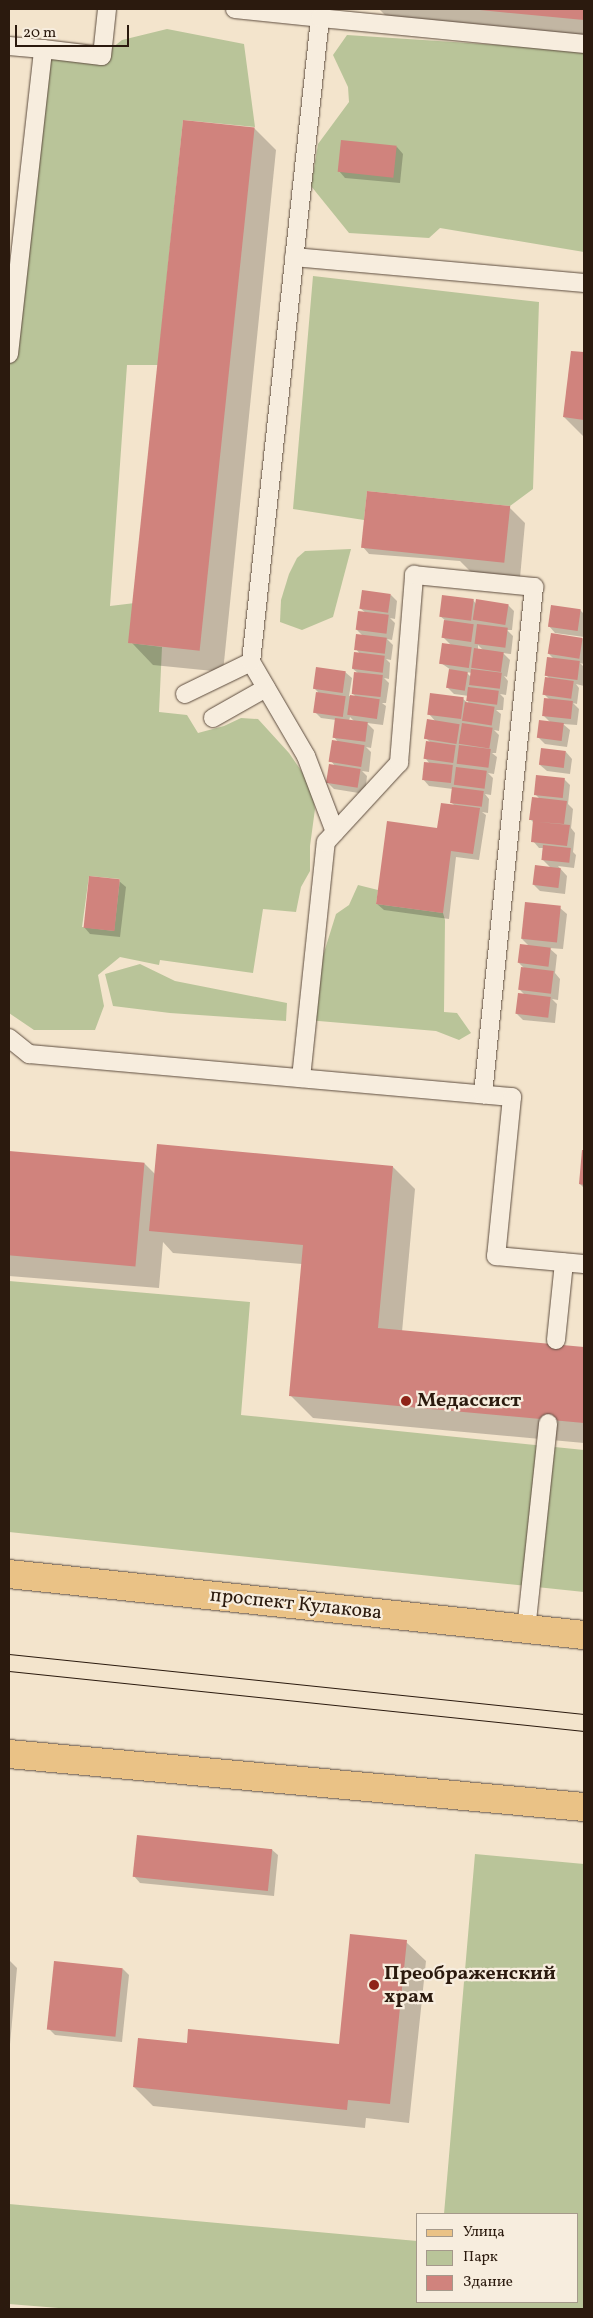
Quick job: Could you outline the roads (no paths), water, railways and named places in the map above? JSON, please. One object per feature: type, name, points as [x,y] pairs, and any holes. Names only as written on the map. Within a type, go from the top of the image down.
[{"type":"main road","name":"проспект Кулакова","points":[[9,1574],[584,1635]]},
{"type":"main road","points":[[9,1754],[584,1807]]},
{"type":"lane","points":[[9,46],[102,56],[107,9]]},
{"type":"lane","points":[[235,9],[320,14],[584,44]]},
{"type":"lane","points":[[320,14],[252,662],[306,756],[335,832]]},
{"type":"lane","points":[[9,354],[43,49]]},
{"type":"lane","points":[[294,258],[584,284]]},
{"type":"lane","points":[[301,1078],[326,842],[399,763],[414,575],[534,587],[483,1094]]},
{"type":"lane","points":[[185,694],[252,662]]},
{"type":"lane","points":[[212,718],[266,688]]},
{"type":"lane","points":[[9,1038],[29,1054],[512,1097],[496,1256],[584,1264]]},
{"type":"lane","points":[[556,1340],[564,1262]]},
{"type":"lane","points":[[526,1630],[548,1424]]},
{"type":"tram line","points":[[9,1654],[584,1714]]},
{"type":"tram line","points":[[9,1671],[584,1731]]},
{"type":"place","name":"Медассист","points":[[406,1401]]},
{"type":"place","name":"Преображенский храм","points":[[374,1985]]}]
